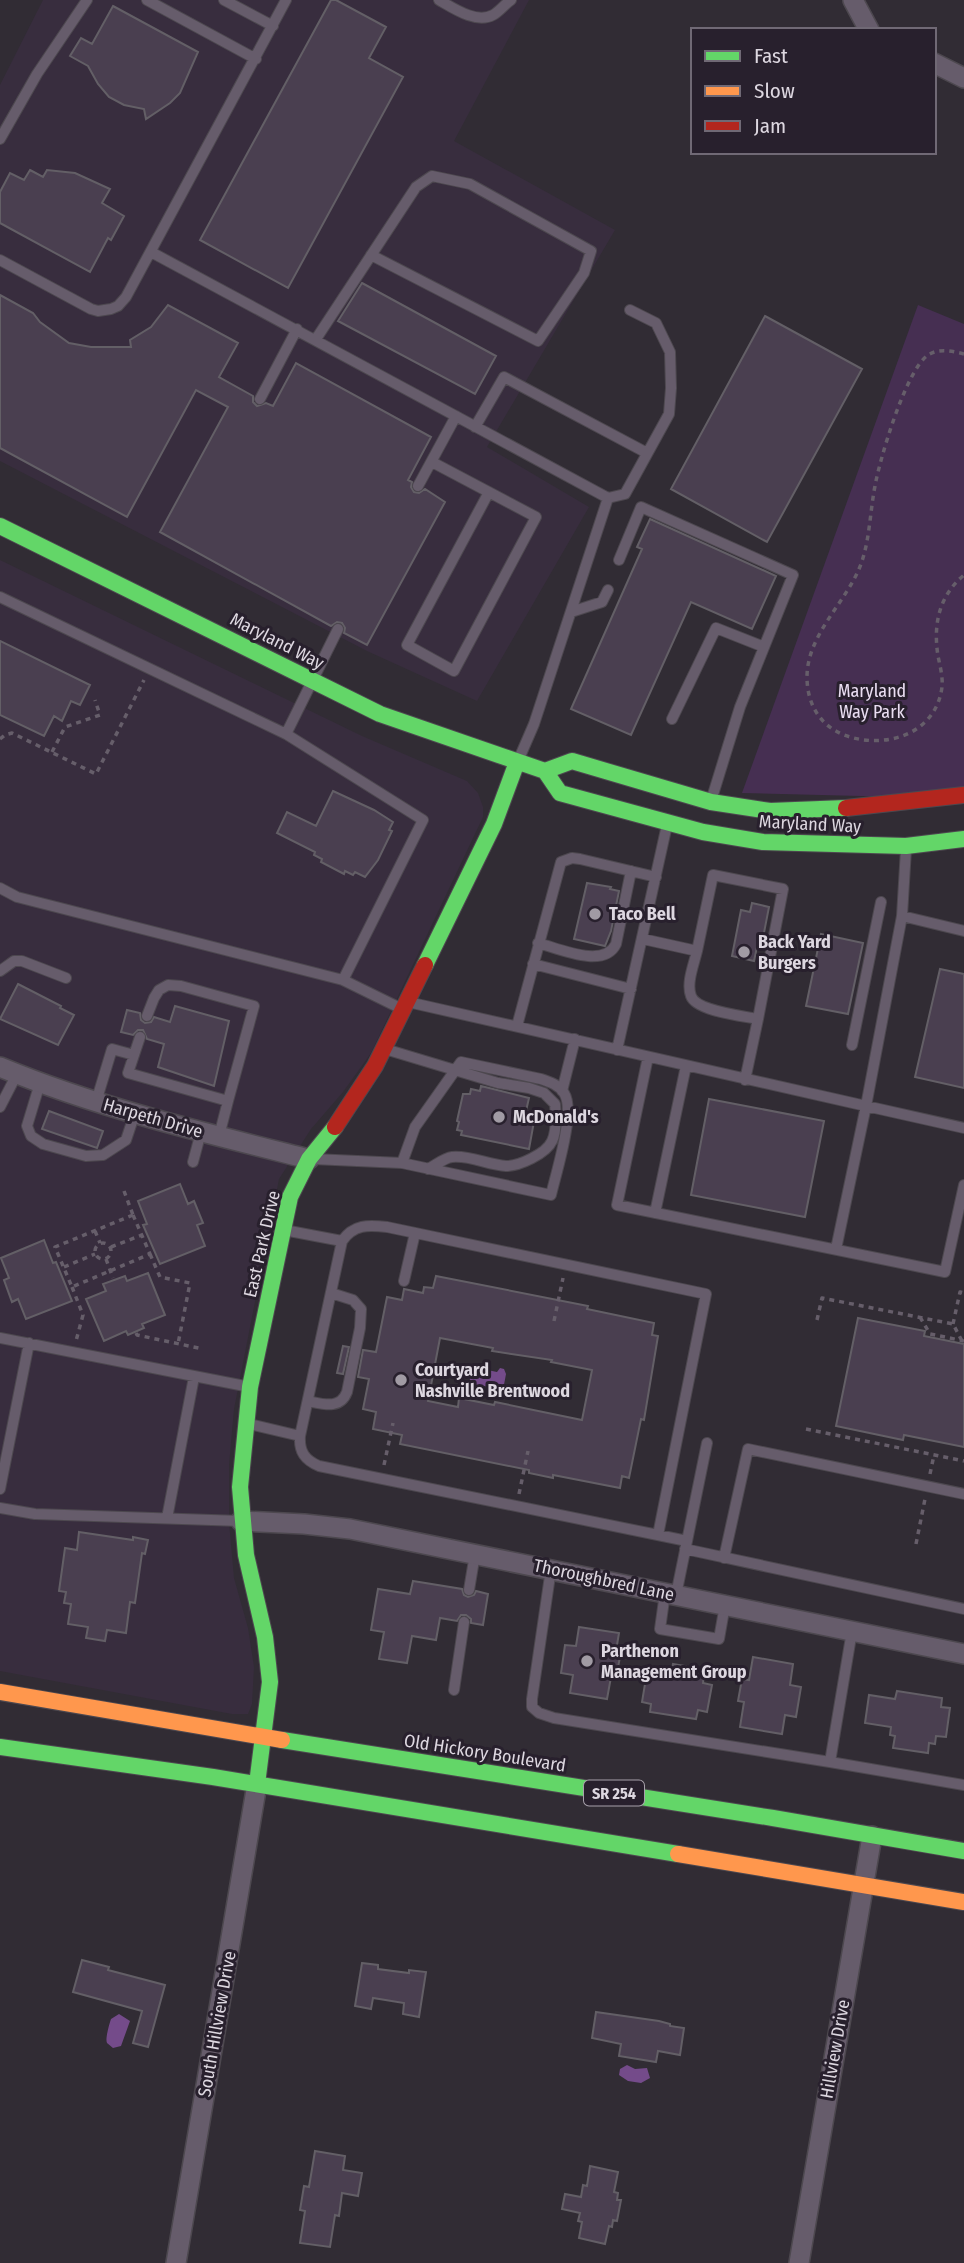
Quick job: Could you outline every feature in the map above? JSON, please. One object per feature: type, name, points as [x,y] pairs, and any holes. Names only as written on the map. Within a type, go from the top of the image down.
[{"type":"main road","name":"Maryland Way","points":[[0,526],[380,714],[545,771],[572,761],[711,802],[770,811],[902,808],[964,795]]},
{"type":"main road","name":"East Park Drive","points":[[257,1784],[270,1682],[269,1661],[241,1521],[240,1487],[250,1387],[290,1198],[309,1159],[346,1113],[384,1049],[494,824],[517,762]]},
{"type":"main road","name":"Maryland Way","points":[[545,771],[559,793],[703,832],[763,842],[964,839]]},
{"type":"main road","name":"Old Hickory Boulevard","points":[[0,1692],[964,1851]]},
{"type":"main road","points":[[0,1746],[257,1784],[964,1902]]},
{"type":"street","points":[[853,0],[868,28]]},
{"type":"street","points":[[936,64],[964,78]]},
{"type":"street","name":"Harpeth Drive","points":[[9,1071],[96,1102],[309,1159]]},
{"type":"street","name":"Thoroughbred Lane","points":[[241,1521],[321,1525],[551,1569],[964,1654]]},
{"type":"street","name":"South Hillview Drive","points":[[176,2263],[257,1784]]},
{"type":"street","name":"Hillview Drive","points":[[799,2263],[872,1836]]},
{"type":"lane","points":[[0,139],[37,74],[88,0]]},
{"type":"lane","points":[[147,0],[256,59]]},
{"type":"lane","points":[[223,0],[272,26]]},
{"type":"lane","points":[[0,260],[87,308],[102,311],[114,308],[123,301],[286,0]]},
{"type":"lane","points":[[439,0],[459,11],[484,17],[493,15],[511,0]]},
{"type":"lane","points":[[316,340],[371,255],[416,187],[432,176],[471,184],[591,251],[584,273],[538,341],[371,255]]},
{"type":"lane","points":[[151,252],[608,498],[625,494],[669,414],[670,352],[656,323],[630,310]]},
{"type":"lane","points":[[260,399],[297,329]]},
{"type":"lane","points":[[475,427],[504,377],[648,453]]},
{"type":"lane","points":[[418,486],[456,416]]},
{"type":"lane","points":[[432,461],[536,517],[454,671],[407,645],[488,492]]},
{"type":"lane","points":[[517,762],[534,724],[608,498]]},
{"type":"lane","points":[[620,560],[641,507],[793,575],[740,706],[711,802]]},
{"type":"lane","points":[[571,612],[602,602],[608,590]]},
{"type":"lane","points":[[0,597],[286,734],[424,820],[343,980]]},
{"type":"lane","points":[[671,719],[716,628],[764,647]]},
{"type":"lane","points":[[286,734],[338,629]]},
{"type":"lane","points":[[617,1050],[667,822]]},
{"type":"lane","points":[[836,1250],[902,916],[905,841]]},
{"type":"lane","points":[[517,1026],[561,862],[572,858],[656,877]]},
{"type":"lane","points":[[538,943],[592,957],[603,957],[611,952],[616,944],[631,871]]},
{"type":"lane","points":[[745,1080],[758,1019],[783,889],[713,875],[690,988],[693,1000],[705,1007],[758,1019]]},
{"type":"lane","points":[[0,888],[17,897],[343,980],[406,1006],[517,1026],[964,1128]]},
{"type":"lane","points":[[852,1045],[881,902]]},
{"type":"lane","points":[[902,916],[964,930]]},
{"type":"lane","points":[[643,939],[697,951]]},
{"type":"lane","points":[[0,971],[14,961],[22,961],[66,978]]},
{"type":"lane","points":[[533,964],[631,989]]},
{"type":"lane","points":[[148,1016],[154,998],[159,990],[167,985],[181,986],[254,1006],[228,1101],[193,1161]]},
{"type":"lane","points":[[141,1037],[128,1073],[228,1101]]},
{"type":"lane","points":[[562,1091],[575,1040]]},
{"type":"lane","points":[[96,1102],[112,1049],[134,1055]]},
{"type":"lane","points":[[384,1049],[498,1083],[544,1093],[555,1104],[552,1142],[542,1151],[513,1165],[505,1166],[458,1157],[448,1158],[428,1169]]},
{"type":"lane","points":[[648,1057],[617,1205],[945,1272],[964,1185]]},
{"type":"lane","points":[[309,1159],[402,1163],[551,1195],[569,1112],[568,1103],[562,1091],[552,1082],[461,1062],[415,1126],[402,1163]]},
{"type":"lane","points":[[655,1213],[686,1066]]},
{"type":"lane","points":[[0,1107],[9,1071]]},
{"type":"lane","points":[[40,1083],[28,1118],[27,1130],[43,1144],[86,1156],[103,1155],[125,1140],[135,1113]]},
{"type":"lane","points":[[658,1535],[706,1294],[387,1227],[360,1226],[351,1230],[342,1241],[300,1436],[302,1452],[312,1463],[658,1535],[724,1558],[964,1609]]},
{"type":"lane","points":[[283,1230],[342,1241]]},
{"type":"lane","points":[[404,1281],[415,1233]]},
{"type":"lane","points":[[308,1401],[333,1405],[342,1402],[347,1392],[360,1328],[361,1309],[354,1300],[331,1293]]},
{"type":"lane","points":[[0,1338],[250,1387]]},
{"type":"lane","points":[[0,1489],[4,1452],[29,1343]]},
{"type":"lane","points":[[167,1518],[194,1377]]},
{"type":"lane","points":[[246,1424],[300,1436]]},
{"type":"lane","points":[[707,1443],[686,1545],[660,1629],[719,1639],[725,1605]]},
{"type":"lane","points":[[724,1558],[748,1449],[964,1494]]},
{"type":"lane","points":[[0,1508],[35,1514],[241,1521]]},
{"type":"lane","points":[[469,1590],[475,1554]]},
{"type":"lane","points":[[551,1569],[532,1699],[532,1707],[539,1713],[964,1785]]},
{"type":"lane","points":[[454,1690],[464,1622]]},
{"type":"lane","points":[[831,1762],[852,1631]]},
{"type":"path","points":[[964,354],[947,350],[936,351],[920,362],[897,412],[876,481],[862,561],[856,577],[814,645],[809,659],[807,683],[811,703],[820,720],[842,734],[872,742],[908,735],[925,722],[934,710],[942,690],[943,680],[935,631],[938,613],[950,590],[964,575]]},
{"type":"path","points":[[0,739],[5,734],[12,733],[96,774],[150,668]]},
{"type":"path","points":[[52,752],[65,727],[100,715],[95,701]]},
{"type":"path","points":[[124,1191],[160,1277],[190,1283],[178,1344]]},
{"type":"path","points":[[74,1353],[83,1315],[55,1247],[133,1215]]},
{"type":"path","points":[[95,1231],[100,1243]]},
{"type":"path","points":[[111,1248],[142,1235]]},
{"type":"path","points":[[100,1243],[107,1243],[111,1248],[106,1259],[95,1254],[95,1248],[100,1243]]},
{"type":"path","points":[[64,1267],[95,1254]]},
{"type":"path","points":[[72,1287],[150,1254]]},
{"type":"path","points":[[106,1259],[114,1278]]},
{"type":"path","points":[[554,1321],[566,1264]]},
{"type":"path","points":[[963,1341],[953,1324],[960,1292],[964,1293]]},
{"type":"path","points":[[817,1320],[822,1298],[953,1324]]},
{"type":"path","points":[[920,1317],[930,1334],[963,1341]]},
{"type":"path","points":[[136,1333],[203,1349]]},
{"type":"path","points":[[381,1479],[393,1423]]},
{"type":"path","points":[[806,1429],[964,1461]]},
{"type":"path","points":[[517,1506],[527,1451]]},
{"type":"shaded area","points":[[43,0],[529,0],[454,141],[615,230],[487,447],[589,507],[477,701],[367,651],[0,461],[0,85]]},
{"type":"shaded area","points":[[0,560],[362,736],[467,781],[478,793],[483,807],[483,817],[371,1053],[343,1092],[311,1129],[279,1179],[234,1409],[229,1465],[229,1522],[234,1578],[248,1628],[254,1667],[252,1704],[248,1714],[232,1714],[0,1671]]},
{"type":"shaded area","points":[[473,1367],[497,1372],[500,1368],[504,1369],[506,1374],[503,1390],[479,1385],[472,1387],[469,1383]]},
{"type":"shaded area","points":[[119,2014],[130,2021],[121,2046],[113,2048],[107,2043],[107,2035],[111,2019]]},
{"type":"shaded area","points":[[627,2065],[635,2069],[647,2068],[650,2078],[641,2083],[628,2081],[619,2075],[620,2069]]},
{"type":"green space","name":"Maryland Way Park","points":[[918,305],[964,324],[964,793],[940,798],[742,793]]},
{"type":"building","points":[[331,0],[336,0],[386,27],[369,58],[403,77],[288,288],[200,240]]},
{"type":"building","points":[[113,6],[198,52],[180,93],[146,119],[144,109],[124,105],[109,97],[88,66],[70,56],[81,38],[92,44]]},
{"type":"building","points":[[30,170],[43,177],[47,170],[75,173],[110,189],[102,203],[124,216],[111,240],[108,238],[90,272],[0,223],[0,192],[10,173],[24,180]]},
{"type":"building","points":[[362,283],[496,356],[475,394],[338,321]]},
{"type":"building","points":[[0,295],[33,313],[40,322],[69,343],[91,347],[131,347],[130,340],[151,327],[168,305],[238,343],[219,377],[253,396],[253,402],[257,406],[266,403],[273,406],[296,363],[431,437],[408,480],[412,482],[414,492],[419,493],[425,489],[445,502],[367,645],[344,633],[342,623],[337,622],[331,626],[160,532],[228,407],[196,390],[127,517],[0,448]]},
{"type":"building","points":[[765,316],[862,369],[767,542],[671,489]]},
{"type":"building","points":[[650,519],[776,576],[752,629],[691,602],[631,735],[571,709],[642,549],[637,547]]},
{"type":"building","points":[[0,641],[90,685],[80,705],[71,701],[62,721],[54,716],[44,736],[0,715]]},
{"type":"building","points":[[333,791],[393,822],[389,830],[392,831],[378,860],[365,877],[355,872],[353,875],[345,871],[344,874],[321,862],[322,859],[314,855],[315,852],[277,833],[287,812],[316,826]]},
{"type":"building","name":"Taco Bell","points":[[587,883],[619,891],[611,931],[605,946],[574,939]]},
{"type":"building","name":"Back Yard Burgers","points":[[752,903],[769,907],[761,948],[757,947],[754,961],[732,956],[741,910],[750,912]]},
{"type":"building","points":[[821,934],[863,943],[848,1014],[806,1006]]},
{"type":"building","points":[[940,969],[964,974],[964,1088],[915,1077]]},
{"type":"building","points":[[18,984],[74,1015],[58,1045],[0,1019]]},
{"type":"building","points":[[175,1006],[229,1021],[214,1086],[158,1067],[164,1044],[147,1039],[143,1030],[138,1030],[133,1035],[121,1032],[127,1010],[140,1013],[141,1020],[145,1023],[151,1022],[154,1017],[170,1022]]},
{"type":"building","name":"McDonald's","points":[[481,1086],[529,1098],[526,1111],[535,1113],[535,1116],[529,1149],[461,1135],[462,1131],[457,1130],[463,1094],[470,1094],[471,1089],[480,1091]]},
{"type":"building","points":[[709,1099],[824,1121],[805,1217],[691,1195]]},
{"type":"building","points":[[49,1111],[103,1131],[97,1148],[42,1129]]},
{"type":"building","points":[[180,1184],[188,1204],[194,1201],[203,1223],[197,1225],[205,1246],[160,1264],[143,1225],[147,1224],[138,1201]]},
{"type":"building","points":[[44,1240],[72,1301],[26,1319],[18,1299],[12,1302],[4,1280],[9,1278],[1,1258]]},
{"type":"building","points":[[148,1273],[165,1315],[142,1324],[144,1328],[128,1335],[126,1331],[104,1341],[86,1299],[106,1291],[103,1284],[125,1276],[127,1281]]},
{"type":"building","name":"Courtyard Nashville Brentwood","points":[[436,1276],[588,1306],[587,1309],[654,1323],[652,1335],[658,1336],[644,1420],[641,1419],[629,1478],[622,1476],[620,1488],[553,1475],[553,1478],[529,1473],[529,1470],[400,1444],[402,1435],[373,1429],[376,1412],[363,1409],[369,1379],[358,1377],[363,1350],[376,1352],[387,1297],[402,1300],[404,1289],[423,1293],[424,1287],[433,1288]],"holes":[[[440,1338],[493,1348],[492,1351],[552,1360],[551,1362],[592,1370],[582,1420],[495,1402],[494,1405],[459,1398],[458,1407],[428,1401]]]},
{"type":"building","points":[[858,1318],[925,1331],[924,1336],[964,1344],[964,1447],[904,1435],[903,1440],[836,1426]]},
{"type":"building","points":[[343,1346],[349,1347],[343,1374],[337,1373]]},
{"type":"building","points":[[79,1532],[148,1540],[145,1554],[142,1553],[135,1603],[130,1602],[126,1633],[107,1630],[105,1641],[86,1638],[88,1627],[68,1624],[71,1604],[64,1603],[66,1592],[59,1591],[65,1548],[77,1550]]},
{"type":"building","points":[[413,1581],[462,1589],[468,1597],[476,1591],[488,1594],[483,1625],[471,1623],[471,1619],[466,1615],[461,1615],[457,1621],[440,1618],[436,1640],[412,1636],[407,1663],[379,1659],[384,1632],[371,1630],[378,1589],[410,1594]]},
{"type":"building","name":"Parthenon Management Group","points":[[579,1627],[619,1633],[615,1657],[620,1657],[616,1678],[611,1677],[607,1699],[570,1693],[573,1675],[561,1673],[565,1645],[576,1646]]},
{"type":"building","points":[[753,1657],[793,1664],[790,1685],[801,1687],[796,1717],[785,1715],[782,1734],[740,1727],[744,1702],[738,1701],[742,1679],[749,1680]]},
{"type":"building","points":[[673,1664],[691,1667],[690,1673],[704,1675],[703,1683],[712,1685],[707,1712],[698,1710],[696,1719],[650,1712],[651,1704],[642,1702],[647,1672],[656,1674],[658,1667],[672,1669]]},
{"type":"building","points":[[897,1691],[942,1698],[941,1707],[950,1708],[946,1737],[936,1736],[935,1744],[929,1743],[928,1753],[893,1748],[895,1736],[890,1735],[891,1727],[865,1723],[869,1695],[895,1699]]},
{"type":"building","points":[[82,1960],[165,1985],[148,2047],[133,2043],[142,2011],[73,1992]]},
{"type":"building","points":[[362,1963],[378,1965],[378,1969],[426,1972],[419,2017],[403,2014],[404,2003],[373,1998],[371,2009],[355,2006]]},
{"type":"building","points":[[596,2012],[659,2021],[684,2028],[680,2055],[658,2051],[656,2062],[619,2056],[621,2044],[592,2038]]},
{"type":"building","points":[[315,2151],[345,2156],[343,2170],[362,2173],[358,2196],[342,2193],[330,2247],[300,2243],[305,2211],[300,2210],[304,2186],[309,2187]]},
{"type":"building","points":[[590,2166],[618,2172],[614,2192],[618,2193],[617,2200],[621,2200],[617,2221],[613,2220],[612,2227],[609,2226],[605,2244],[579,2238],[582,2222],[578,2221],[580,2213],[562,2209],[565,2194],[581,2197],[583,2185],[587,2186]]},
{"type":"traffic: fast","points":[[0,526],[380,714],[545,771],[572,761],[711,802],[770,811],[846,808]]},
{"type":"traffic: fast","points":[[425,965],[494,824],[517,762]]},
{"type":"traffic: fast","points":[[545,771],[560,793],[703,832],[763,842],[906,846],[964,839]]},
{"type":"traffic: fast","points":[[257,1784],[270,1682],[265,1637],[246,1555],[240,1487],[250,1387],[290,1197],[309,1159],[335,1127]]},
{"type":"traffic: fast","points":[[282,1740],[964,1851]]},
{"type":"traffic: fast","points":[[0,1747],[213,1777],[678,1854]]},
{"type":"traffic: slow","points":[[0,1692],[282,1740]]},
{"type":"traffic: slow","points":[[678,1854],[964,1902]]},
{"type":"traffic: jam","points":[[846,808],[964,795]]},
{"type":"traffic: jam","points":[[335,1127],[375,1066],[425,965]]},
{"type":"place","name":"Taco Bell","points":[[595,914]]},
{"type":"place","name":"Back Yard Burgers","points":[[744,952]]},
{"type":"place","name":"McDonald's","points":[[499,1117]]},
{"type":"place","name":"Courtyard Nashville Brentwood","points":[[401,1380]]},
{"type":"place","name":"Parthenon Management Group","points":[[587,1661]]}]
